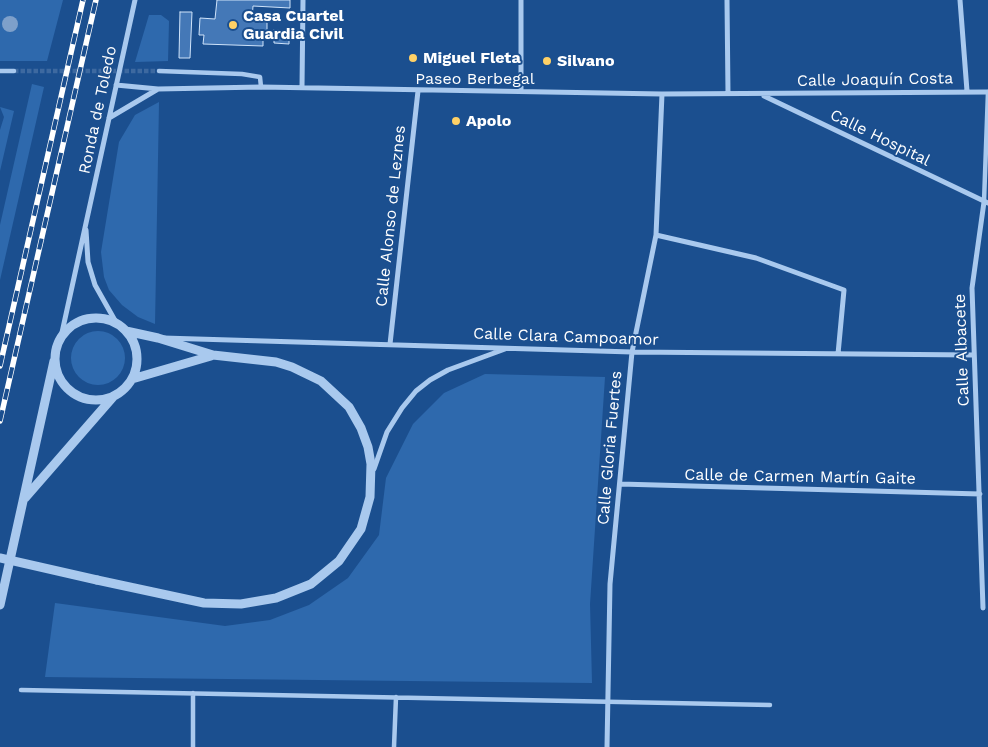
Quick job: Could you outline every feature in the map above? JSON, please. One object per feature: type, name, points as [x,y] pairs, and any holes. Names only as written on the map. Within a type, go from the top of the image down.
[{"type":"street","name":"Ronda de Toledo","points":[[61,338],[135,0]]},
{"type":"street","points":[[302,87],[303,0]]},
{"type":"street","points":[[521,0],[521,91]]},
{"type":"street","points":[[727,0],[728,94]]},
{"type":"street","points":[[960,0],[966,91]]},
{"type":"street","points":[[0,71],[14,71]]},
{"type":"street","points":[[159,72],[242,74],[260,77],[261,87]]},
{"type":"street","name":"Paseo Berbegal","points":[[116,85],[158,89],[302,87],[418,91],[761,94]]},
{"type":"street","name":"Paseo Berbegal","points":[[109,118],[158,89]]},
{"type":"street","name":"Calle Alonso de Leznes","points":[[390,344],[418,91]]},
{"type":"street","name":"Calle Joaquín Costa","points":[[761,94],[988,92]]},
{"type":"street","name":"Calle Albacete","points":[[983,608],[972,288],[986,202],[988,92]]},
{"type":"street","name":"Calle Gloria Fuertes","points":[[606,747],[610,584],[632,352],[656,235],[662,94]]},
{"type":"street","name":"Calle Hospital","points":[[761,94],[986,202]]},
{"type":"street","name":"Ronda de Toledo","points":[[86,225],[88,262],[98,291],[116,324]]},
{"type":"street","points":[[656,235],[756,258],[844,290],[838,354]]},
{"type":"street","points":[[0,605],[25,498],[30,465],[55,358],[61,338],[80,321],[92,318],[105,319],[126,331],[133,341],[137,353],[137,365],[132,379],[123,391],[113,397],[100,401],[86,399],[73,394],[63,384],[57,372],[55,358]]},
{"type":"street","points":[[126,331],[158,338],[213,355],[276,362],[292,367],[320,381],[335,392],[349,407],[361,428],[368,447],[372,479]]},
{"type":"street","name":"Calle Clara Campoamor","points":[[158,338],[180,336],[632,352],[974,355]]},
{"type":"street","points":[[0,558],[204,603],[258,602],[298,591],[324,576],[350,547],[366,516],[377,456],[387,432],[402,408],[416,391],[430,380],[448,370],[510,348]]},
{"type":"street","points":[[132,379],[213,355]]},
{"type":"street","points":[[25,498],[113,397]]},
{"type":"street","name":"Calle de Carmen Martín Gaite","points":[[620,484],[980,494]]},
{"type":"street","points":[[21,690],[770,705]]},
{"type":"street","points":[[193,693],[193,747]]},
{"type":"street","points":[[394,747],[396,697]]},
{"type":"shaded area","points":[[0,0],[63,0],[47,61],[0,61]]},
{"type":"shaded area","points":[[149,15],[161,15],[169,21],[168,61],[135,62]]},
{"type":"shaded area","points":[[32,84],[44,87],[0,280],[0,225]]},
{"type":"shaded area","points":[[159,102],[155,324],[138,317],[122,305],[109,290],[104,277],[101,252],[119,142],[135,115]]},
{"type":"shaded area","points":[[0,107],[14,111],[0,171],[0,130],[4,117]]},
{"type":"shaded area","points":[[98,331],[108,333],[117,339],[123,348],[125,358],[123,368],[117,377],[108,383],[98,385],[88,383],[79,377],[73,368],[71,358],[73,348],[79,339],[88,333]]},
{"type":"shaded area","points":[[485,374],[605,377],[590,604],[592,683],[45,677],[55,603],[225,626],[270,620],[309,605],[348,578],[379,535],[386,478],[413,424],[444,393]]},
{"type":"building","points":[[217,0],[290,0],[290,8],[253,6],[252,20],[267,20],[267,37],[263,36],[263,46],[203,44],[204,35],[199,35],[200,18],[215,19]]},
{"type":"building","points":[[180,12],[192,12],[190,58],[179,58]]},
{"type":"building","points":[[274,30],[289,31],[289,44],[274,43]]},
{"type":"tunnel","points":[[14,71],[159,71]]},
{"type":"railway","points":[[0,366],[83,0]]},
{"type":"railway","points":[[0,421],[96,0]]},
{"type":"place","name":"Casa Cuartel Guardia Civil","points":[[233,25]]},
{"type":"place","name":"Miguel Fleta","points":[[413,58]]},
{"type":"place","name":"Silvano","points":[[547,61]]},
{"type":"place","name":"Apolo","points":[[456,121]]}]
